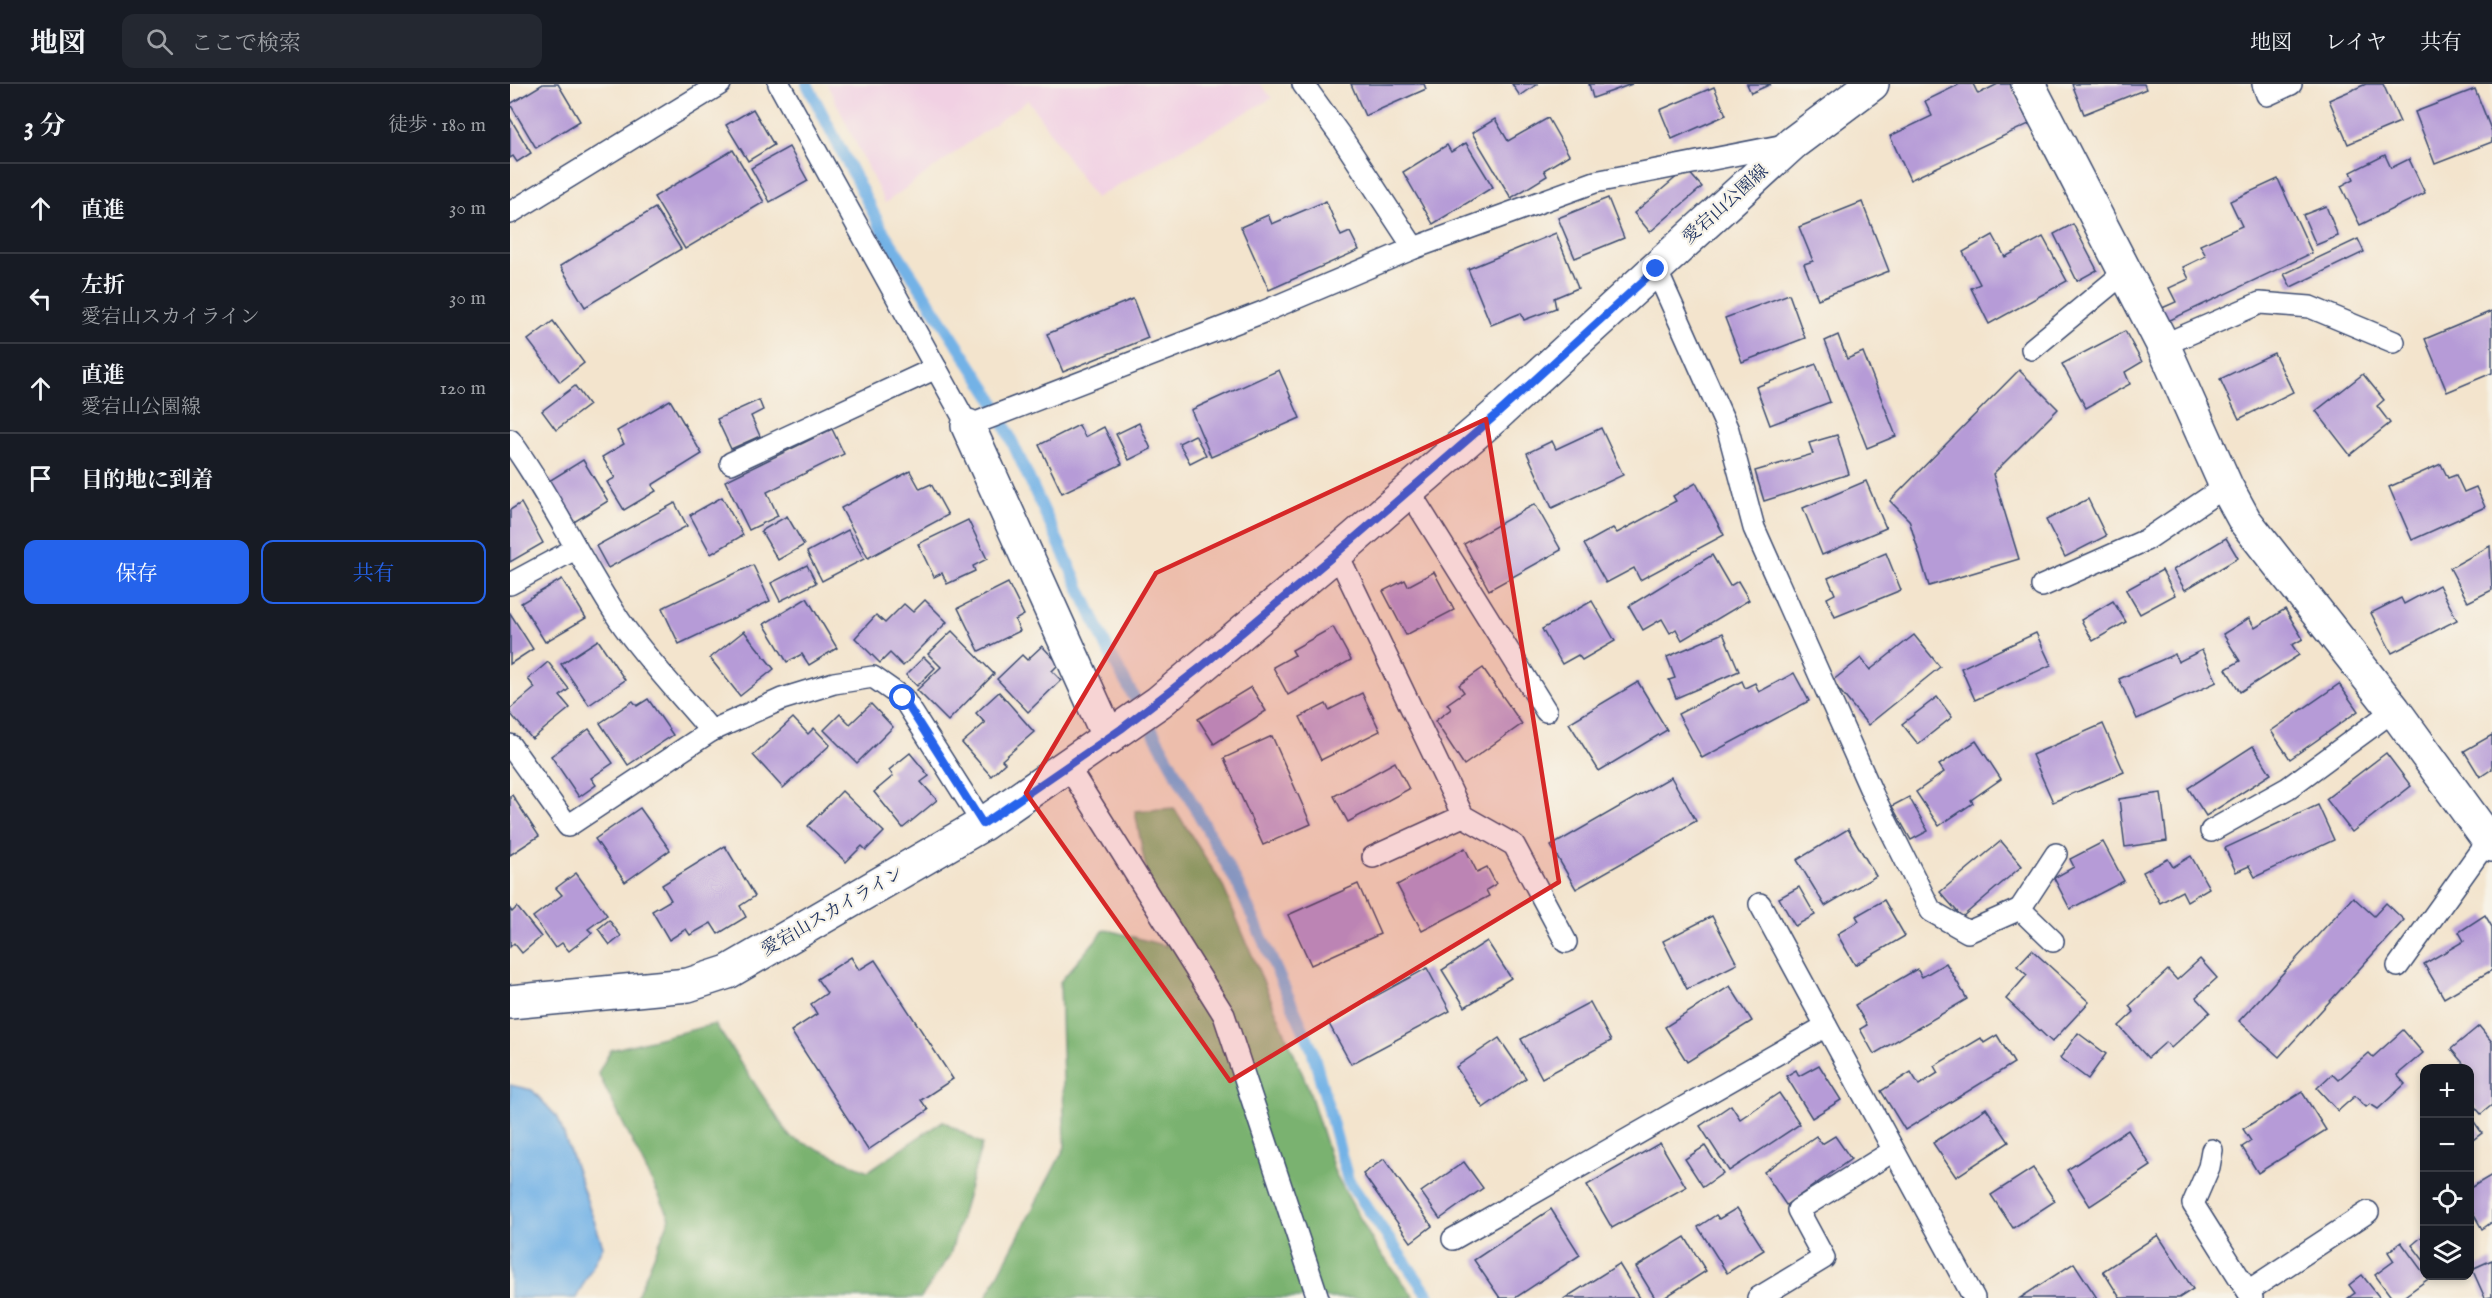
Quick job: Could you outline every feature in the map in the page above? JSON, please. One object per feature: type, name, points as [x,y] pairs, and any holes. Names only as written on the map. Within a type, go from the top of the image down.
[{"type":"main road","name":"愛宕山公園線","points":[[1115,734],[1159,702],[1337,553],[1504,408],[1793,143],[1872,84]]},
{"type":"main road","points":[[2028,84],[2163,345],[2226,486],[2245,521],[2394,710],[2490,842]]},
{"type":"main road","points":[[972,425],[1115,734]]},
{"type":"main road","name":"愛宕山スカイライン","points":[[510,1002],[688,986],[728,972],[983,824],[1115,734]]},
{"type":"lane","points":[[510,213],[720,84]]},
{"type":"lane","points":[[779,84],[936,368],[972,425],[1263,312],[1414,248],[1595,182],[1793,143]]},
{"type":"lane","points":[[1303,84],[1342,138],[1414,248]]},
{"type":"lane","points":[[2263,84],[2267,95],[2291,84]]},
{"type":"lane","points":[[1656,269],[1728,430],[1754,528],[1873,795],[1931,911],[1968,932],[2020,909],[2056,854]]},
{"type":"lane","points":[[2032,349],[2125,272]]},
{"type":"lane","points":[[2163,345],[2260,303],[2310,307],[2394,342]]},
{"type":"lane","points":[[731,462],[936,368]]},
{"type":"lane","points":[[510,440],[527,464],[622,623],[711,731]]},
{"type":"lane","points":[[2042,586],[2146,540],[2226,486]]},
{"type":"lane","points":[[1409,490],[1546,711]]},
{"type":"lane","points":[[510,584],[576,549]]},
{"type":"lane","points":[[1337,553],[1463,816],[1514,845],[1566,942]]},
{"type":"lane","points":[[510,745],[568,826],[711,731],[782,699],[834,683],[873,677],[903,698],[983,824]]},
{"type":"lane","points":[[2211,831],[2288,788],[2394,710]]},
{"type":"lane","points":[[1067,765],[1224,1015],[1318,1298]]},
{"type":"lane","points":[[1373,857],[1463,816]]},
{"type":"lane","points":[[2398,966],[2490,842]]},
{"type":"lane","points":[[1760,904],[1974,1298]]},
{"type":"lane","points":[[2020,909],[2053,941]]},
{"type":"lane","points":[[1453,1239],[1826,1026]]},
{"type":"lane","points":[[2212,1150],[2209,1167],[2193,1204],[2250,1295],[2368,1212]]},
{"type":"lane","points":[[1758,1298],[1824,1258],[1798,1210],[1893,1151]]},
{"type":"highlighted area","points":[[1486,419],[1559,882],[1230,1081],[1026,793],[1156,573]]},
{"type":"shaded area","points":[[827,84],[1260,84],[1272,98],[1095,198],[1028,100],[885,203]]},
{"type":"green space","points":[[1174,808],[1222,884],[1308,1087],[1335,1173],[1376,1247],[1415,1298],[986,1298],[1065,1147],[1060,982],[1105,929],[1166,946],[1144,860],[1135,811]]},
{"type":"green space","points":[[715,1024],[790,1137],[868,1171],[943,1121],[982,1144],[950,1255],[921,1298],[636,1298],[670,1218],[598,1073],[611,1050]]},
{"type":"water","points":[[510,1085],[532,1090],[558,1118],[603,1246],[576,1298],[510,1298]]},
{"type":"building","points":[[543,84],[558,84],[580,121],[536,148],[510,104]]},
{"type":"building","points":[[1351,84],[1424,84],[1426,89],[1365,116]]},
{"type":"building","points":[[1512,84],[1537,84],[1520,96]]},
{"type":"building","points":[[1589,84],[1632,84],[1593,98]]},
{"type":"building","points":[[1747,84],[1771,84],[1751,93]]},
{"type":"building","points":[[1960,84],[1973,84],[1978,94],[1998,84],[2010,84],[2029,124],[1910,180],[1890,136],[1932,116],[1925,101]]},
{"type":"building","points":[[2072,84],[2144,84],[2146,89],[2084,114]]},
{"type":"building","points":[[2366,84],[2383,84],[2400,122],[2348,144],[2329,100]]},
{"type":"building","points":[[1714,87],[1726,115],[1672,139],[1660,110]]},
{"type":"building","points":[[2475,89],[2492,132],[2492,142],[2435,164],[2415,112]]},
{"type":"building","points":[[753,109],[774,145],[748,161],[726,125]]},
{"type":"building","points":[[510,118],[531,153],[517,162],[513,156],[510,158]]},
{"type":"building","points":[[1548,118],[1569,155],[1544,170],[1547,176],[1511,198],[1472,133],[1495,119],[1508,141]]},
{"type":"building","points":[[1466,143],[1493,187],[1433,224],[1403,172],[1447,145],[1451,152]]},
{"type":"building","points":[[789,147],[808,181],[770,202],[751,168]]},
{"type":"building","points":[[733,150],[764,202],[685,249],[654,197]]},
{"type":"building","points":[[2385,155],[2391,168],[2409,159],[2425,193],[2360,225],[2341,186],[2354,179],[2351,172]]},
{"type":"building","points":[[1686,169],[1702,187],[1650,232],[1634,213]]},
{"type":"building","points":[[2278,179],[2312,253],[2166,322],[2160,309],[2176,302],[2169,288],[2189,279],[2183,267],[2206,256],[2200,245],[2242,226],[2230,201]]},
{"type":"building","points":[[1608,198],[1624,238],[1575,258],[1558,218]]},
{"type":"building","points":[[1326,201],[1341,236],[1350,232],[1359,250],[1269,290],[1241,227],[1268,215],[1272,224]]},
{"type":"building","points":[[1862,202],[1889,271],[1818,299],[1804,264],[1813,261],[1799,227]]},
{"type":"building","points":[[2326,206],[2338,236],[2316,245],[2303,215]]},
{"type":"building","points":[[655,208],[681,249],[585,307],[560,266]]},
{"type":"building","points":[[2073,224],[2097,270],[2077,281],[2054,234]]},
{"type":"building","points":[[1556,233],[1578,288],[1554,298],[1556,308],[1524,320],[1521,313],[1491,325],[1468,269]]},
{"type":"building","points":[[1993,235],[2005,257],[2043,237],[2067,281],[1989,324],[1971,288],[1980,284],[1963,252]]},
{"type":"building","points":[[2358,239],[2364,252],[2291,287],[2284,274]]},
{"type":"building","points":[[1789,294],[1805,338],[1742,362],[1725,318]]},
{"type":"building","points":[[1133,299],[1148,338],[1063,372],[1047,334]]},
{"type":"building","points":[[2492,311],[2492,373],[2447,392],[2425,339]]},
{"type":"building","points":[[553,321],[584,363],[560,382],[528,340]]},
{"type":"building","points":[[2125,331],[2142,362],[2125,372],[2130,384],[2086,408],[2062,364]]},
{"type":"building","points":[[1838,335],[1847,359],[1863,352],[1896,436],[1867,448],[1825,341]]},
{"type":"building","points":[[2274,353],[2293,392],[2239,419],[2220,379]]},
{"type":"building","points":[[1816,364],[1830,402],[1770,425],[1756,387]]},
{"type":"building","points":[[1279,370],[1300,418],[1211,457],[1191,410]]},
{"type":"building","points":[[2019,370],[2058,409],[1993,474],[2019,559],[1929,586],[1909,520],[1890,501]]},
{"type":"building","points":[[2363,374],[2384,400],[2377,406],[2390,423],[2350,455],[2316,411]]},
{"type":"building","points":[[575,386],[589,405],[556,430],[542,411]]},
{"type":"building","points":[[670,400],[702,454],[652,485],[656,491],[624,510],[607,482],[615,478],[602,457],[624,444],[617,431]]},
{"type":"building","points":[[759,400],[763,410],[751,416],[760,436],[731,449],[717,419]]},
{"type":"building","points":[[1139,423],[1151,449],[1129,460],[1116,434]]},
{"type":"building","points":[[1079,425],[1085,437],[1104,427],[1122,464],[1062,493],[1039,445]]},
{"type":"building","points":[[1601,428],[1623,475],[1552,508],[1527,453],[1552,441],[1556,449]]},
{"type":"building","points":[[832,429],[844,454],[767,492],[778,516],[749,530],[725,481]]},
{"type":"building","points":[[1195,435],[1206,455],[1190,463],[1179,443]]},
{"type":"building","points":[[1837,435],[1849,474],[1764,501],[1755,471],[1813,454],[1809,443]]},
{"type":"building","points":[[583,460],[608,501],[574,522],[549,481]]},
{"type":"building","points":[[2441,464],[2448,478],[2456,475],[2464,492],[2476,487],[2485,507],[2412,540],[2389,487]]},
{"type":"building","points":[[910,471],[920,489],[931,484],[948,515],[868,558],[841,508]]},
{"type":"building","points":[[1866,481],[1886,528],[1822,555],[1803,508]]},
{"type":"building","points":[[1696,483],[1724,535],[1640,580],[1634,568],[1606,583],[1584,544],[1613,528],[1617,533],[1676,501],[1673,496]]},
{"type":"building","points":[[722,497],[743,535],[711,554],[690,515]]},
{"type":"building","points":[[2088,499],[2106,536],[2065,557],[2046,520]]},
{"type":"building","points":[[521,503],[543,543],[510,562],[510,510]]},
{"type":"building","points":[[675,503],[687,526],[608,568],[596,546]]},
{"type":"building","points":[[1535,504],[1561,550],[1489,590],[1464,544]]},
{"type":"building","points":[[787,516],[804,545],[778,560],[761,531]]},
{"type":"building","points":[[968,520],[987,559],[973,566],[975,571],[947,584],[942,573],[934,577],[918,544]]},
{"type":"building","points":[[848,530],[864,559],[822,581],[807,552]]},
{"type":"building","points":[[2226,538],[2238,558],[2185,590],[2173,570]]},
{"type":"building","points":[[2490,546],[2492,590],[2468,602],[2450,568]]},
{"type":"building","points":[[1886,553],[1901,590],[1835,617],[1827,598],[1835,594],[1828,578]]},
{"type":"building","points":[[1712,555],[1730,586],[1738,581],[1749,600],[1682,640],[1676,629],[1670,633],[1662,619],[1643,630],[1629,606]]},
{"type":"building","points":[[753,565],[770,601],[679,644],[662,608]]},
{"type":"building","points":[[807,565],[816,583],[780,601],[771,583]]},
{"type":"building","points":[[2162,570],[2175,595],[2140,614],[2126,590]]},
{"type":"building","points":[[1434,572],[1454,610],[1406,635],[1383,591],[1405,580],[1408,586]]},
{"type":"building","points":[[562,579],[586,618],[545,642],[521,603]]},
{"type":"building","points":[[1008,583],[1024,615],[1015,620],[1020,631],[979,651],[958,608]]},
{"type":"building","points":[[2439,585],[2457,620],[2392,653],[2371,613],[2401,598],[2404,604]]},
{"type":"building","points":[[807,598],[837,648],[809,665],[802,654],[787,662],[764,624]]},
{"type":"building","points":[[925,600],[947,622],[903,666],[890,653],[880,663],[855,638],[876,615],[885,623],[904,604],[913,612]]},
{"type":"building","points":[[1592,601],[1615,641],[1582,660],[1578,655],[1562,664],[1542,629]]},
{"type":"building","points":[[2113,601],[2126,622],[2093,641],[2081,620]]},
{"type":"building","points":[[2285,609],[2303,639],[2292,645],[2299,655],[2240,692],[2226,669],[2240,661],[2223,634],[2249,618],[2255,628]]},
{"type":"building","points":[[510,613],[533,649],[510,664]]},
{"type":"building","points":[[1333,627],[1351,660],[1288,695],[1273,667],[1295,655],[1292,650]]},
{"type":"building","points":[[744,631],[774,669],[740,696],[710,658]]},
{"type":"building","points":[[952,631],[994,674],[948,721],[917,690],[941,667],[928,654]]},
{"type":"building","points":[[1723,633],[1739,671],[1676,698],[1669,680],[1675,678],[1667,657]]},
{"type":"building","points":[[2036,633],[2051,665],[1975,700],[1961,668]]},
{"type":"building","points":[[1914,635],[1940,667],[1868,725],[1832,681],[1861,658],[1870,670]]},
{"type":"building","points":[[598,640],[625,680],[589,705],[561,664]]},
{"type":"building","points":[[1042,646],[1059,664],[1052,671],[1061,680],[1028,712],[997,679],[1022,655],[1027,660]]},
{"type":"building","points":[[2202,650],[2217,682],[2137,719],[2119,679],[2175,654],[2178,662]]},
{"type":"building","points":[[924,657],[935,668],[917,686],[906,675]]},
{"type":"building","points":[[548,662],[569,689],[560,696],[570,708],[532,739],[510,713],[510,709],[535,688],[528,679]]},
{"type":"building","points":[[1483,668],[1522,724],[1464,765],[1435,721],[1451,709],[1447,704],[1464,692],[1459,685]]},
{"type":"building","points":[[1794,673],[1809,701],[1702,758],[1678,714],[1742,681],[1745,688],[1755,683],[1759,692]]},
{"type":"building","points":[[1638,682],[1667,730],[1599,771],[1569,723]]},
{"type":"building","points":[[2339,684],[2358,711],[2290,759],[2271,731]]},
{"type":"building","points":[[1251,687],[1266,711],[1214,744],[1198,719]]},
{"type":"building","points":[[999,692],[1034,732],[1002,760],[1005,763],[991,776],[962,743],[985,723],[976,713]]},
{"type":"building","points":[[1362,693],[1380,731],[1321,760],[1300,717],[1326,704],[1329,710]]},
{"type":"building","points":[[1937,697],[1952,717],[1918,744],[1902,724]]},
{"type":"building","points":[[648,699],[673,735],[628,765],[600,723],[633,701],[637,706]]},
{"type":"building","points":[[871,704],[893,727],[857,763],[824,730],[840,714],[850,724]]},
{"type":"building","points":[[793,718],[808,734],[814,728],[830,745],[783,788],[753,755]]},
{"type":"building","points":[[2103,724],[2124,772],[2053,802],[2032,755]]},
{"type":"building","points":[[589,729],[613,763],[591,778],[596,785],[579,797],[551,756]]},
{"type":"building","points":[[2492,735],[2492,769],[2480,777],[2464,751]]},
{"type":"building","points":[[1272,736],[1311,824],[1263,845],[1224,758]]},
{"type":"building","points":[[1976,741],[2001,779],[1971,800],[1973,803],[1939,826],[1916,792],[1944,772],[1939,765]]},
{"type":"building","points":[[2253,746],[2271,774],[2206,816],[2188,788]]},
{"type":"building","points":[[910,753],[929,776],[921,782],[937,800],[903,828],[874,792],[893,776],[889,770]]},
{"type":"building","points":[[2386,753],[2411,786],[2352,832],[2326,799]]},
{"type":"building","points":[[1395,762],[1409,789],[1348,822],[1334,796]]},
{"type":"building","points":[[1671,777],[1696,821],[1576,889],[1551,846]]},
{"type":"building","points":[[842,791],[884,832],[866,850],[862,846],[846,862],[808,826]]},
{"type":"building","points":[[2161,793],[2167,841],[2125,847],[2119,799]]},
{"type":"building","points":[[512,795],[539,836],[510,855],[510,796]]},
{"type":"building","points":[[1909,797],[1928,831],[1911,840],[1892,806]]},
{"type":"building","points":[[2318,805],[2334,840],[2255,877],[2249,866],[2236,872],[2225,848]]},
{"type":"building","points":[[640,808],[670,850],[625,882],[595,839]]},
{"type":"building","points":[[1848,829],[1876,876],[1825,906],[1797,860]]},
{"type":"building","points":[[2001,841],[2022,866],[1962,917],[1940,892]]},
{"type":"building","points":[[2103,842],[2124,881],[2070,909],[2054,878],[2074,867],[2070,859]]},
{"type":"building","points":[[725,846],[755,896],[740,906],[746,917],[718,934],[711,923],[690,935],[686,929],[669,940],[652,911],[671,900],[662,885]]},
{"type":"building","points":[[1465,848],[1477,872],[1487,867],[1496,884],[1486,890],[1489,896],[1422,931],[1397,885]]},
{"type":"building","points":[[2191,856],[2209,888],[2187,901],[2182,891],[2160,903],[2143,872],[2168,859],[2173,867]]},
{"type":"building","points":[[576,873],[607,915],[588,929],[592,933],[569,951],[562,943],[555,948],[533,917],[562,895],[556,888]]},
{"type":"building","points":[[1358,884],[1380,934],[1311,965],[1288,915]]},
{"type":"building","points":[[1799,887],[1815,915],[1795,926],[1779,898]]},
{"type":"building","points":[[2353,897],[2374,916],[2386,903],[2404,920],[2279,1057],[2239,1021]]},
{"type":"building","points":[[1884,900],[1905,936],[1855,965],[1837,934],[1859,921],[1856,916]]},
{"type":"building","points":[[517,907],[541,937],[522,953],[514,943],[510,947],[510,909],[512,912]]},
{"type":"building","points":[[2485,915],[2492,927],[2492,970],[2444,998],[2424,964],[2464,941],[2459,932]]},
{"type":"building","points":[[1712,916],[1737,964],[1687,989],[1663,941]]},
{"type":"building","points":[[609,920],[621,936],[610,945],[598,929]]},
{"type":"building","points":[[1487,941],[1511,978],[1465,1007],[1442,970]]},
{"type":"building","points":[[2032,950],[2089,1002],[2052,1042],[2006,999],[2027,975],[2017,966]]},
{"type":"building","points":[[851,957],[859,970],[875,960],[953,1079],[921,1100],[928,1110],[868,1150],[791,1031],[817,1014],[811,1004],[827,993],[817,979]]},
{"type":"building","points":[[2200,959],[2217,978],[2196,997],[2210,1012],[2171,1048],[2166,1042],[2148,1058],[2119,1026],[2134,1012],[2129,1006],[2168,970],[2177,980]]},
{"type":"building","points":[[1946,963],[1967,999],[1874,1054],[1860,1029],[1867,1025],[1855,1005],[1917,969],[1922,977]]},
{"type":"building","points":[[1427,968],[1450,1011],[1351,1064],[1328,1022]]},
{"type":"building","points":[[1730,986],[1752,1021],[1687,1062],[1665,1027]]},
{"type":"building","points":[[1590,1002],[1611,1041],[1542,1078],[1521,1039]]},
{"type":"building","points":[[2479,1026],[2492,1042],[2492,1105],[2481,1114],[2474,1106],[2474,1064],[2464,1064],[2451,1049]]},
{"type":"building","points":[[2403,1030],[2423,1053],[2397,1075],[2405,1084],[2378,1109],[2370,1104],[2366,1107],[2355,1096],[2338,1111],[2317,1088],[2332,1074],[2338,1080],[2369,1053],[2373,1057]]},
{"type":"building","points":[[2078,1033],[2106,1054],[2088,1079],[2060,1058]]},
{"type":"building","points":[[1997,1035],[2014,1063],[1905,1130],[1881,1091],[1911,1072],[1919,1085],[1938,1073],[1934,1066],[1981,1038],[1984,1043]]},
{"type":"building","points":[[1499,1038],[1526,1078],[1483,1108],[1456,1067]]},
{"type":"building","points":[[1819,1065],[1841,1100],[1812,1118],[1786,1076],[1796,1070],[1799,1076]]},
{"type":"building","points":[[2302,1092],[2326,1130],[2258,1173],[2242,1147],[2251,1141],[2243,1129]]},
{"type":"building","points":[[1779,1093],[1800,1124],[1729,1171],[1700,1126],[1731,1105],[1740,1119]]},
{"type":"building","points":[[1986,1108],[2009,1142],[1956,1177],[1933,1143]]},
{"type":"building","points":[[2474,1122],[2482,1133],[2474,1139]]},
{"type":"building","points":[[2128,1130],[2151,1166],[2090,1206],[2067,1170]]},
{"type":"building","points":[[1816,1136],[1822,1144],[1835,1136],[1851,1159],[1786,1205],[1764,1172]]},
{"type":"building","points":[[1660,1143],[1686,1187],[1612,1228],[1587,1185]]},
{"type":"building","points":[[1705,1146],[1723,1173],[1703,1187],[1685,1159]]},
{"type":"building","points":[[1384,1159],[1432,1226],[1411,1242],[1363,1174]]},
{"type":"building","points":[[1464,1162],[1483,1188],[1440,1219],[1421,1192]]},
{"type":"building","points":[[2033,1168],[2055,1201],[2013,1228],[1991,1195]]},
{"type":"building","points":[[2492,1175],[2492,1222],[2482,1229],[2474,1215],[2474,1186]]},
{"type":"building","points":[[1737,1208],[1764,1250],[1727,1273],[1698,1227],[1716,1215],[1719,1219]]},
{"type":"building","points":[[1551,1209],[1580,1255],[1515,1298],[1500,1298],[1474,1260]]},
{"type":"building","points":[[2158,1235],[2193,1289],[2179,1298],[2120,1298],[2103,1271]]},
{"type":"building","points":[[1685,1237],[1706,1271],[1664,1298],[1655,1298],[1636,1267]]},
{"type":"building","points":[[2420,1238],[2420,1256],[2412,1245]]},
{"type":"building","points":[[2401,1242],[2420,1268],[2420,1280],[2427,1280],[2402,1298],[2392,1298],[2375,1275],[2394,1261],[2388,1252]]},
{"type":"building","points":[[2492,1260],[2492,1297],[2485,1298],[2474,1273],[2474,1268]]},
{"type":"building","points":[[2074,1263],[2097,1298],[2020,1298]]},
{"type":"building","points":[[1619,1264],[1640,1298],[1565,1298]]},
{"type":"building","points":[[2362,1275],[2380,1298],[2348,1298],[2355,1293],[2349,1285]]},
{"type":"waterway","points":[[807,84],[881,228],[991,396],[1109,652],[1239,887],[1312,1049],[1348,1180],[1430,1298]]},
{"type":"route","points":[[903,698],[983,824],[1159,702],[1337,553],[1495,416],[1656,269]]}]
